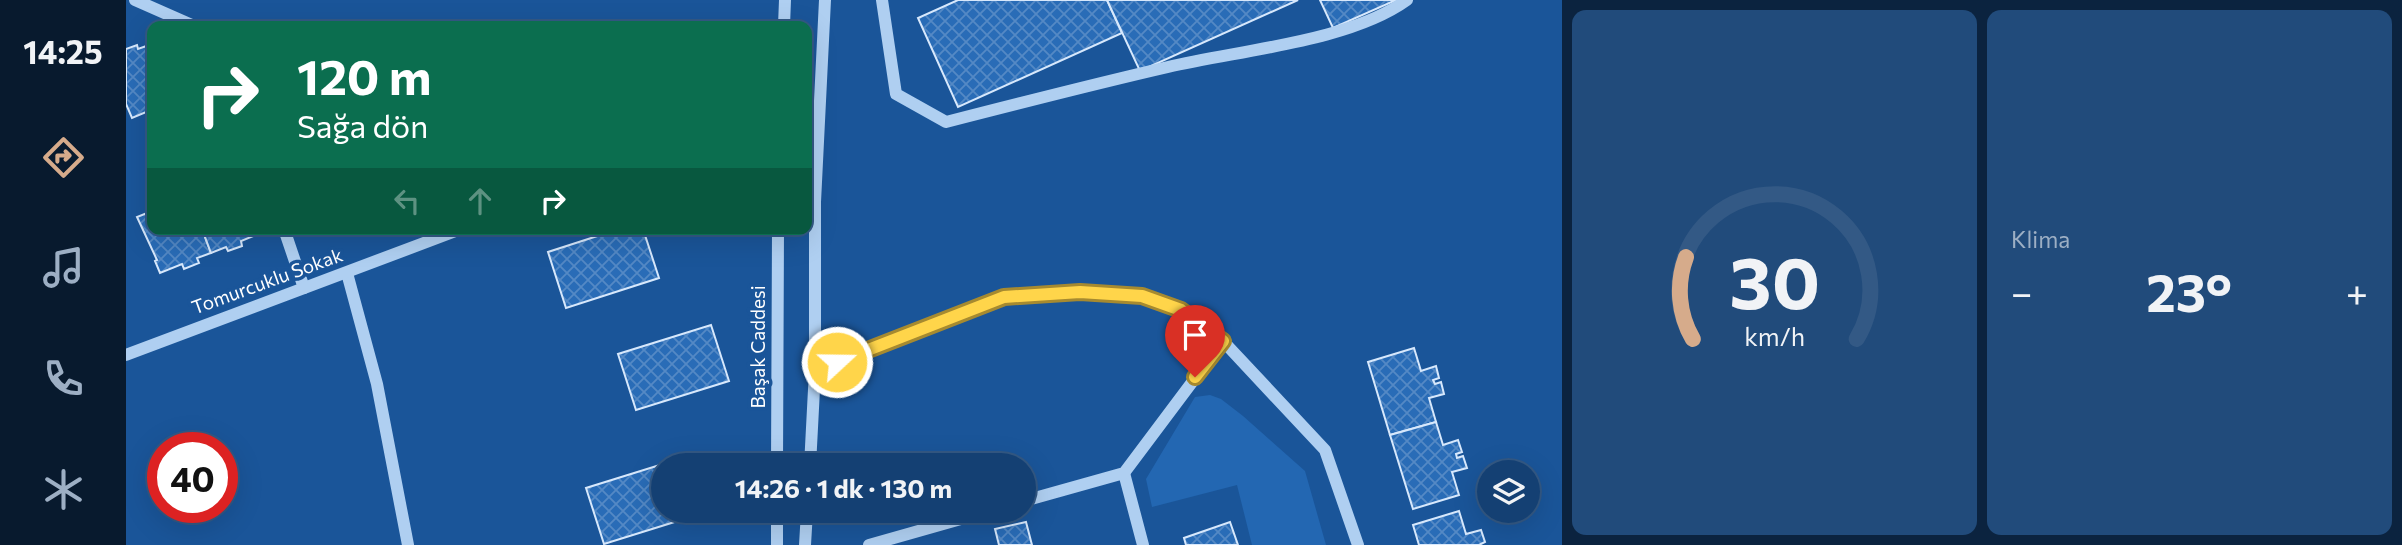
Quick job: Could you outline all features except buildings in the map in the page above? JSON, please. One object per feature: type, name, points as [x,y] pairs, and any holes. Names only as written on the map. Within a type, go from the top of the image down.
[{"type":"street","points":[[135,0],[158,4],[186,21]]},
{"type":"street","points":[[784,21],[785,0]]},
{"type":"street","points":[[811,453],[815,370],[816,202],[825,0]]},
{"type":"street","points":[[882,0],[896,94],[946,122],[1170,66],[1325,35],[1392,11],[1407,0]]},
{"type":"street","points":[[286,235],[304,288]]},
{"type":"street","name":"Tomurcuklu Sokak","points":[[126,355],[445,235]]},
{"type":"street","name":"Başak Caddesi","points":[[777,453],[778,235]]},
{"type":"street","points":[[347,273],[377,384],[408,545]]},
{"type":"street","points":[[815,370],[1004,297],[1080,292],[1142,296],[1181,310],[1223,341],[1325,450],[1358,545]]},
{"type":"street","points":[[1036,498],[1124,473],[1223,341]]},
{"type":"street","points":[[1124,473],[1143,545]]},
{"type":"street","points":[[777,523],[777,545]]},
{"type":"street","points":[[805,545],[806,523]]},
{"type":"street","points":[[869,545],[947,523]]},
{"type":"shaded area","points":[[1210,395],[1221,399],[1243,416],[1305,471],[1326,545],[1252,545],[1237,485],[1152,507],[1146,479],[1195,397]]},
{"type":"route","points":[[837,362],[1004,297],[1080,292],[1142,296],[1181,310],[1202,325],[1223,341],[1195,377]]}]
